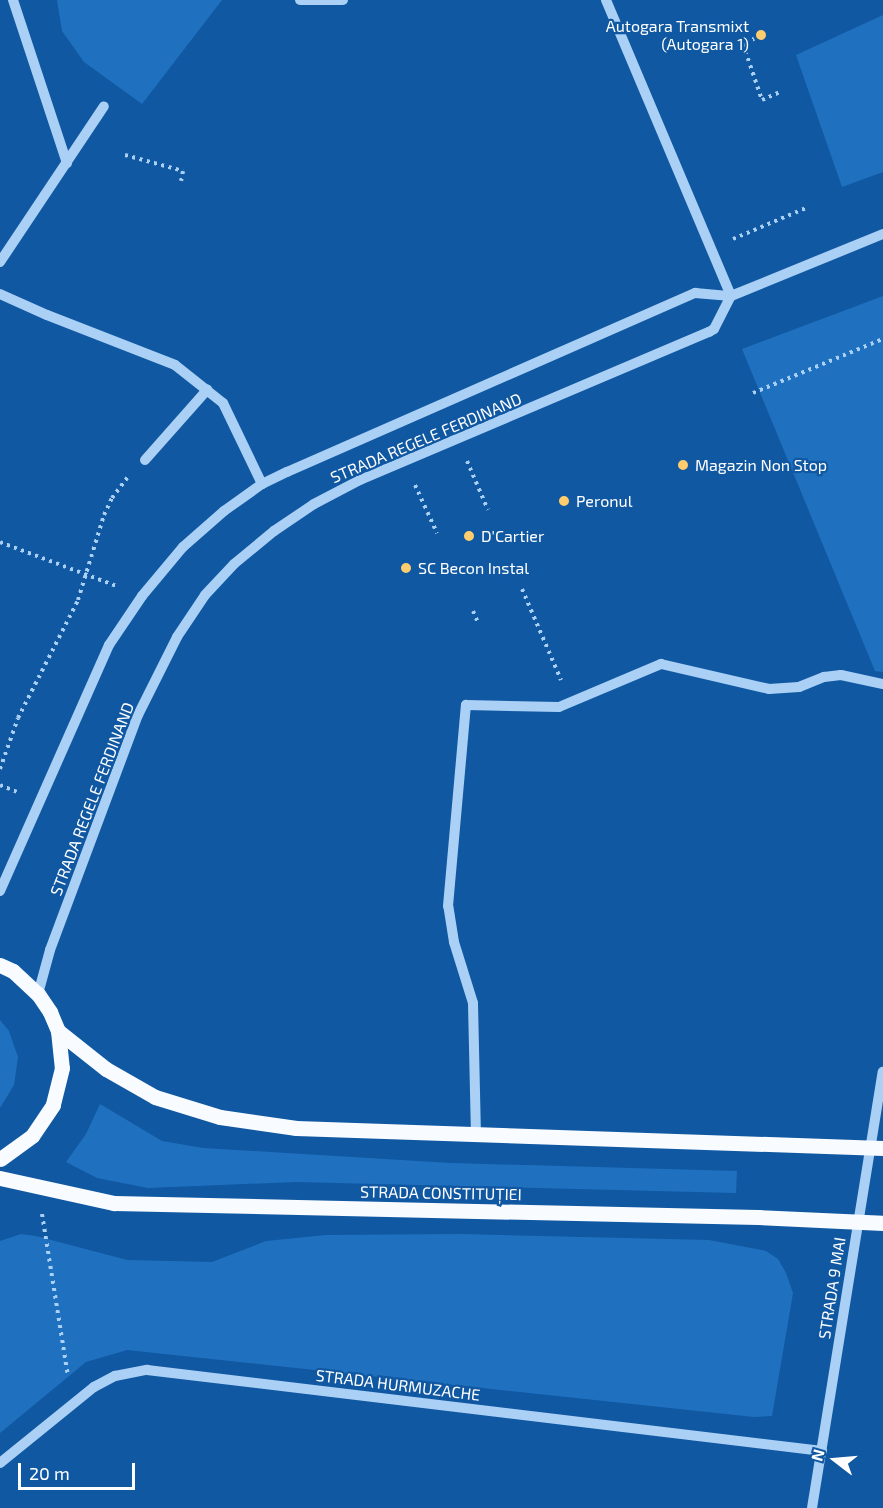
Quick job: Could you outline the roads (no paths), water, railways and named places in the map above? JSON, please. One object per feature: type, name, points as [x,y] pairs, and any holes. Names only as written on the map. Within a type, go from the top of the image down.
[{"type":"main road","points":[[0,965],[13,971],[38,994],[50,1011],[57,1031],[62,1068],[53,1105],[32,1136],[0,1159]]},
{"type":"main road","points":[[57,1031],[106,1069],[155,1097],[220,1117],[296,1128],[476,1136],[877,1147]]},
{"type":"main road","name":"STRADA CONSTITUȚIEI","points":[[0,1178],[114,1203],[883,1223]]},
{"type":"street","points":[[13,0],[67,163]]},
{"type":"street","points":[[300,0],[343,0]]},
{"type":"street","points":[[606,0],[731,296]]},
{"type":"street","points":[[0,262],[104,106]]},
{"type":"street","name":"STRADA REGELE FERDINAND","points":[[0,891],[109,645],[142,596],[183,547],[224,511],[262,484],[695,293],[731,296],[883,234]]},
{"type":"street","points":[[0,294],[175,366],[224,403],[262,484]]},
{"type":"street","name":"STRADA REGELE FERDINAND","points":[[38,994],[50,950],[138,716],[177,637],[205,595],[234,564],[274,531],[314,504],[360,480],[405,463],[709,332],[714,329],[731,296]]},
{"type":"street","points":[[145,460],[207,390]]},
{"type":"street","points":[[476,1136],[473,1003],[454,942],[448,906],[466,705],[559,707],[661,664],[769,689],[799,687],[824,677],[841,675],[883,684]]},
{"type":"street","name":"STRADA 9 MAI","points":[[812,1508],[858,1221],[877,1147],[883,1072]]},
{"type":"street","name":"STRADA HURMUZACHE","points":[[0,1463],[73,1404],[115,1376],[147,1370],[822,1451]]},
{"type":"place","name":"Autogara Transmixt (Autogara 1)","points":[[761,35]]},
{"type":"place","name":"Magazin Non Stop","points":[[683,465]]},
{"type":"place","name":"Peronul","points":[[564,501]]},
{"type":"place","name":"D'Cartier","points":[[469,536]]},
{"type":"place","name":"SC Becon Instal","points":[[406,568]]}]
